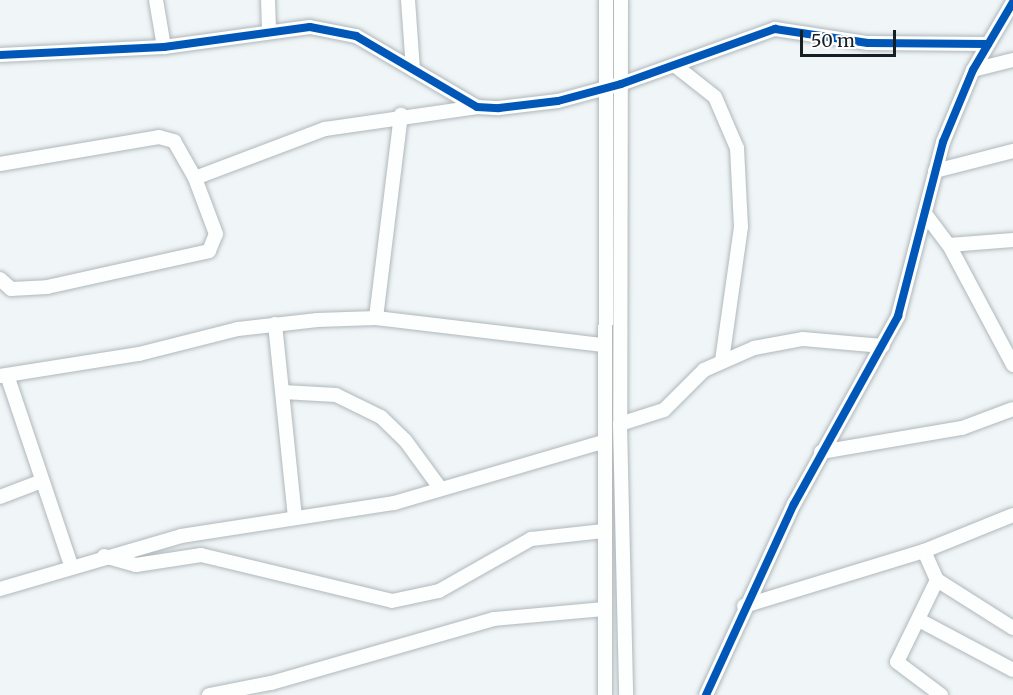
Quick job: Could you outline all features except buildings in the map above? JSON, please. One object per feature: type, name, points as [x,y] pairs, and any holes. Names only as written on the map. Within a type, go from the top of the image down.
[{"type":"street","points":[[156,0],[164,47]]},
{"type":"street","points":[[268,0],[269,31]]},
{"type":"street","points":[[408,0],[413,70]]},
{"type":"street","points":[[605,695],[602,442],[603,87],[606,0]]},
{"type":"street","points":[[621,0],[620,424],[626,695]]},
{"type":"street","points":[[706,695],[744,606],[821,452],[884,346],[903,300],[926,215],[935,171],[973,70],[1013,2]]},
{"type":"street","points":[[0,55],[164,47],[310,27],[356,36],[477,107]]},
{"type":"street","points":[[195,178],[300,137],[401,115],[558,101],[677,67],[752,34],[793,27],[868,43],[988,44]]},
{"type":"street","points":[[973,70],[1013,60]]},
{"type":"street","points":[[677,67],[715,97],[737,148],[741,227],[722,360]]},
{"type":"street","points":[[376,318],[401,115]]},
{"type":"street","points":[[0,164],[159,137],[174,141],[195,178],[216,234],[209,251],[47,287],[11,289],[0,279]]},
{"type":"street","points":[[935,171],[1013,151]]},
{"type":"street","points":[[926,215],[949,245],[1013,365]]},
{"type":"street","points":[[949,245],[1013,240]]},
{"type":"street","points":[[71,565],[6,400],[4,376],[275,324],[376,318],[603,345]]},
{"type":"street","points":[[275,324],[284,392],[295,518]]},
{"type":"street","points":[[620,424],[664,410],[693,379],[722,360],[803,339],[884,346]]},
{"type":"street","points":[[284,392],[322,392],[359,404],[405,440],[440,488]]},
{"type":"street","points":[[821,452],[962,428],[1013,409]]},
{"type":"street","points":[[0,589],[71,565],[220,528],[385,505],[602,442]]},
{"type":"street","points":[[0,497],[39,482]]},
{"type":"street","points":[[744,606],[924,551],[1013,515]]},
{"type":"street","points":[[104,556],[136,565],[201,555],[392,601],[439,591],[531,539],[604,535],[623,538]]},
{"type":"street","points":[[924,551],[937,580],[1013,628]]},
{"type":"street","points":[[937,580],[897,662],[941,695]]},
{"type":"street","points":[[209,695],[271,683],[494,619],[603,609]]},
{"type":"street","points":[[919,620],[1013,670]]},
{"type":"cycle path","points":[[706,695],[794,504],[898,316],[943,142],[973,70],[1013,2]]},
{"type":"cycle path","points":[[0,55],[164,47],[310,27],[356,36],[477,107],[499,108],[558,101],[621,84],[775,29],[868,43],[988,44]]}]
